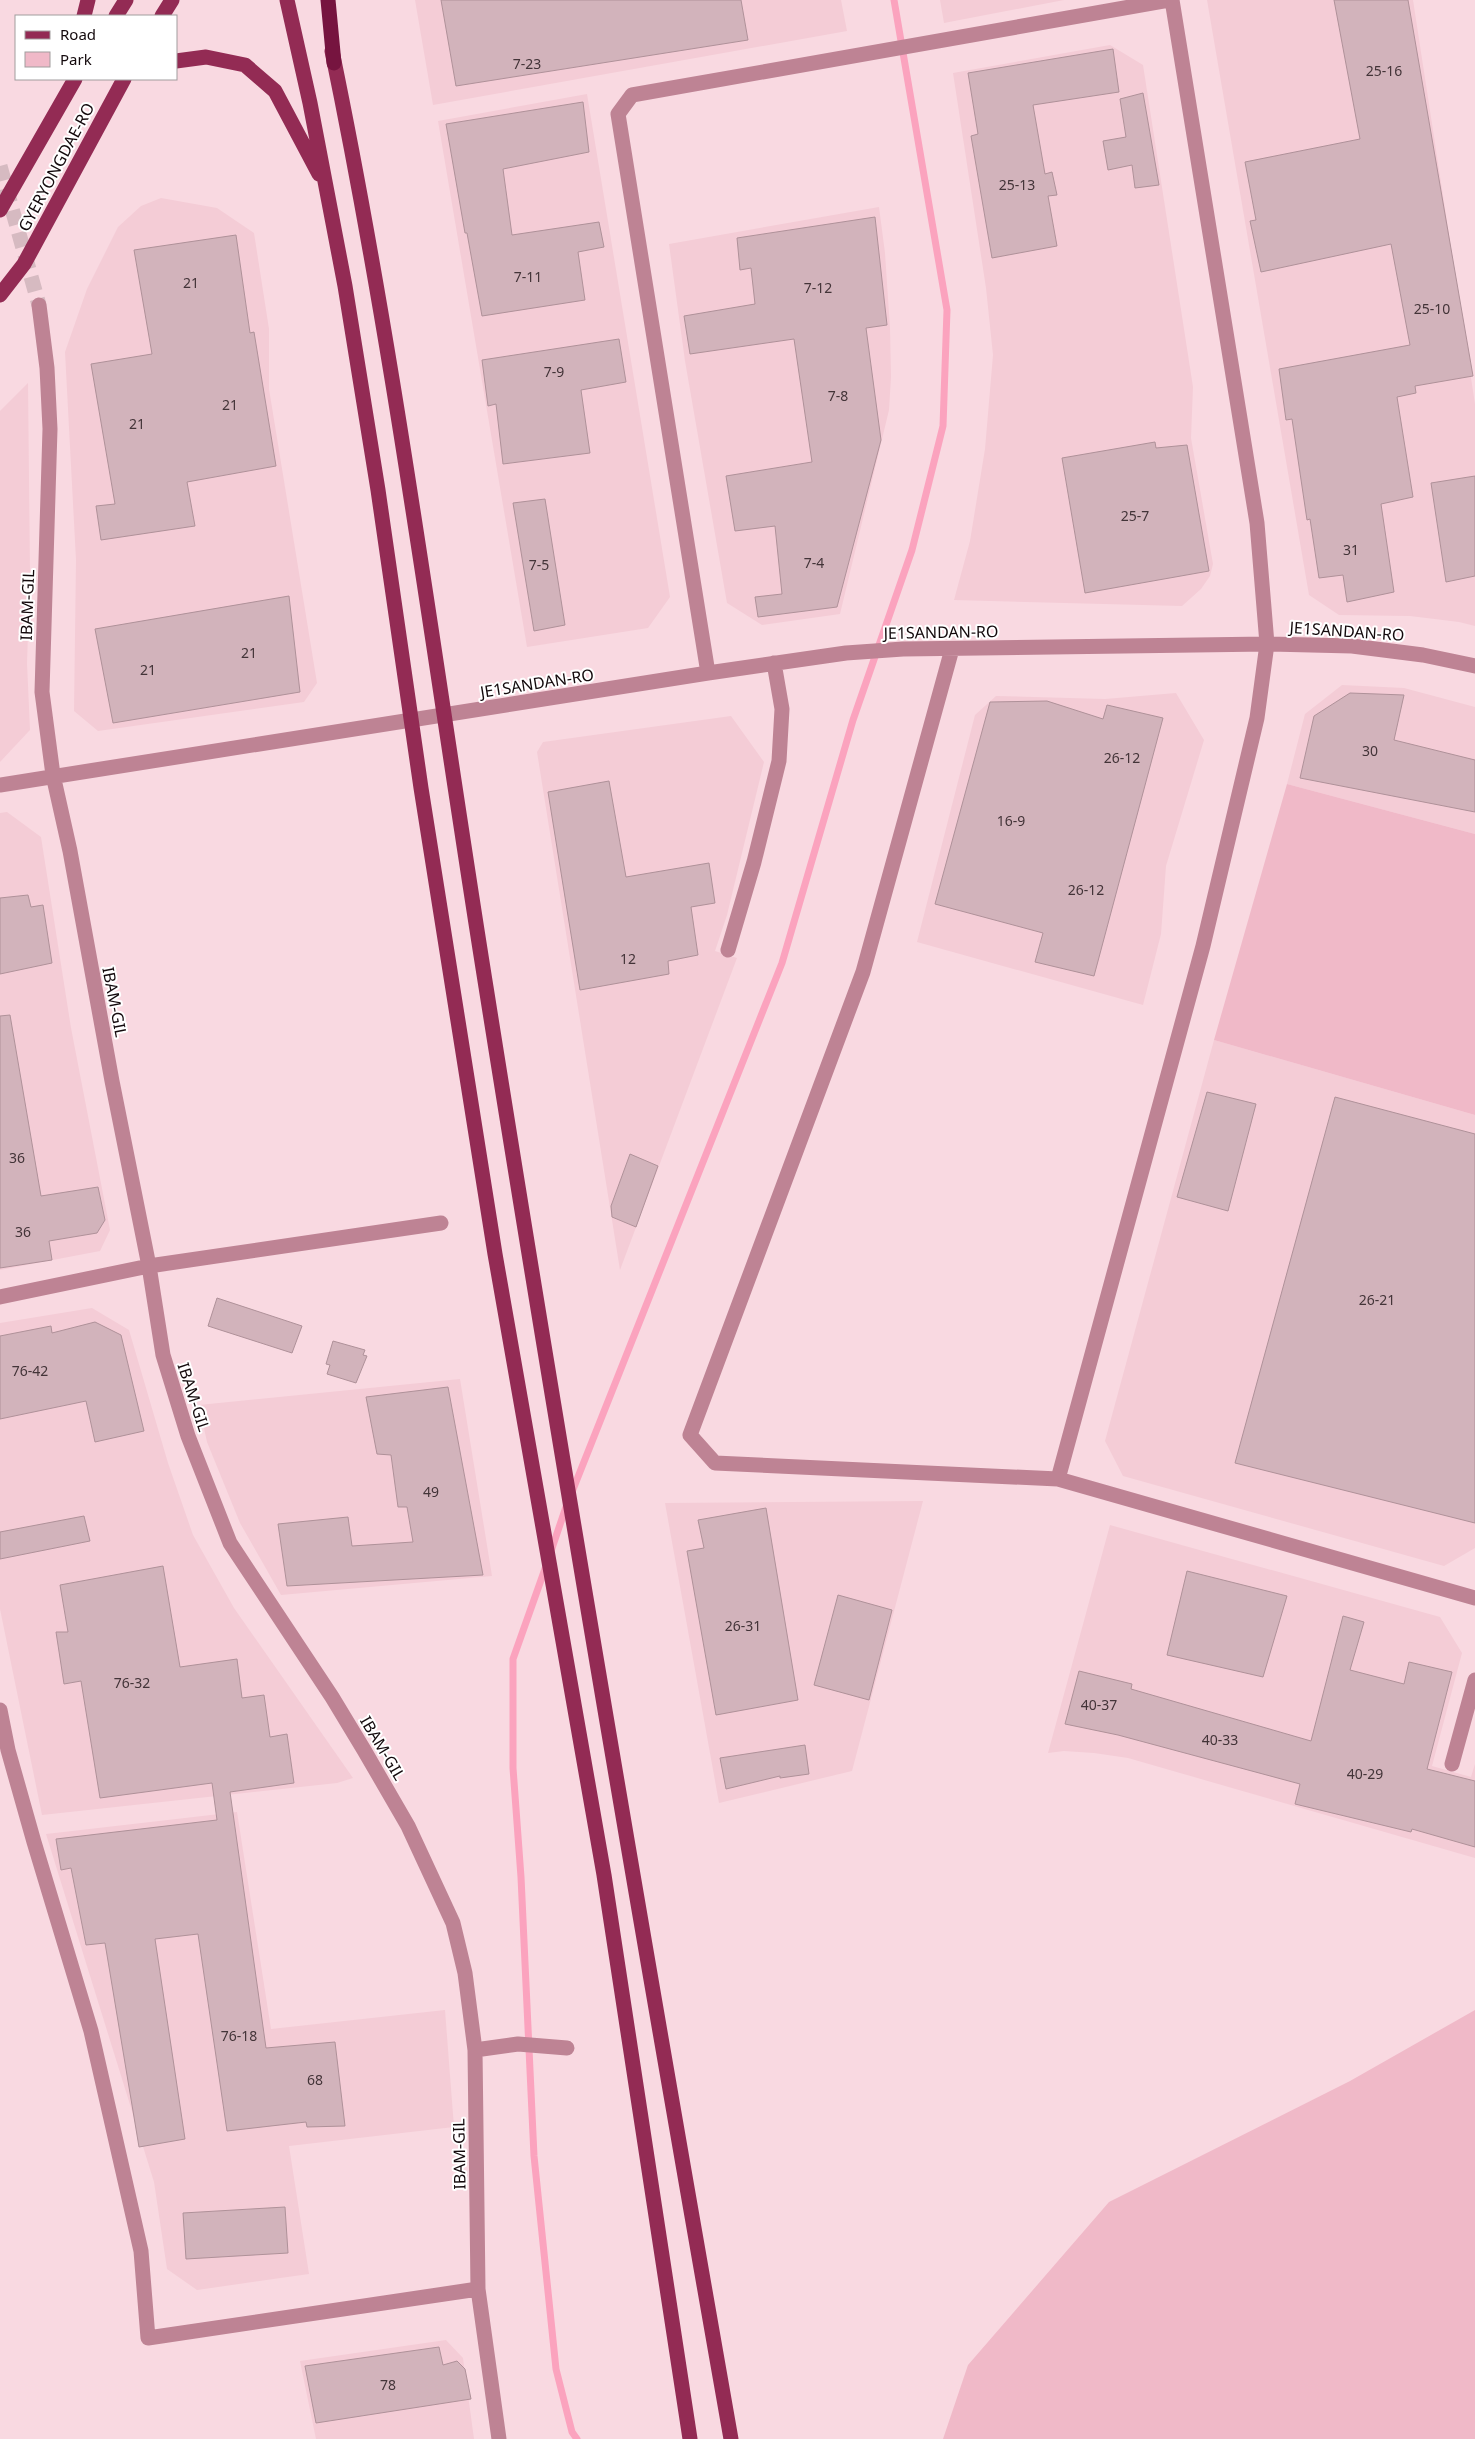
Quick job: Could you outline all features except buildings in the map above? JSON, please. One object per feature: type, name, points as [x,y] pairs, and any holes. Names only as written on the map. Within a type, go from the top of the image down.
[{"type":"highway","points":[[328,0],[334,63]]},
{"type":"main road","points":[[84,15],[88,0]]},
{"type":"main road","points":[[117,15],[126,0]]},
{"type":"main road","points":[[163,15],[172,0]]},
{"type":"main road","points":[[287,0],[345,286],[495,1254],[604,1875],[690,2439]]},
{"type":"main road","points":[[321,0],[351,146],[398,410],[443,716],[584,1590],[731,2439]]},
{"type":"main road","points":[[178,61],[206,57],[245,65],[275,91],[327,191]]},
{"type":"main road","points":[[62,99],[67,80]]},
{"type":"main road","name":"GYERYONGDAE-RO","points":[[0,210],[74,80]]},
{"type":"main road","name":"GYERYONGDAE-RO","points":[[0,295],[24,264],[121,83]]},
{"type":"street","points":[[708,672],[618,114],[632,94],[869,55],[929,41],[1170,0],[1258,523],[1267,644],[1257,718],[1203,946],[1058,1479]]},
{"type":"street","name":"IBAM-GIL","points":[[39,305],[47,368],[50,429],[42,692],[53,775],[70,851],[112,1080],[149,1266],[163,1355],[188,1436],[230,1543],[332,1697],[408,1826],[453,1923],[465,1973],[476,2050],[478,2289],[499,2439]]},
{"type":"street","name":"JE1SANDAN-RO","points":[[0,785],[53,775],[443,716],[708,672],[846,653],[903,650],[1267,644],[1352,646],[1423,655],[1475,666]]},
{"type":"street","points":[[952,649],[863,972],[690,1435],[715,1464],[1058,1479],[1475,1598]]},
{"type":"street","points":[[728,950],[754,862],[779,761],[782,709],[774,663]]},
{"type":"street","points":[[0,1297],[149,1266],[442,1223]]},
{"type":"street","points":[[1452,1764],[1475,1680]]},
{"type":"street","points":[[0,1710],[8,1750],[34,1842],[91,2031],[141,2251],[148,2338],[478,2289]]},
{"type":"street","points":[[476,2050],[518,2044],[567,2048]]},
{"type":"shaded area","points":[[415,0],[841,0],[847,31],[433,105]]},
{"type":"shaded area","points":[[940,0],[1064,0],[944,23]]},
{"type":"shaded area","points":[[1207,0],[1413,0],[1475,404],[1475,626],[1459,622],[1410,616],[1339,615],[1309,595]]},
{"type":"shaded area","points":[[1110,45],[1143,65],[1193,387],[1191,438],[1213,564],[1210,576],[1201,589],[1182,606],[954,600],[970,541],[985,449],[993,355],[986,288],[953,73]]},
{"type":"shaded area","points":[[587,94],[670,597],[648,628],[527,647],[438,121]]},
{"type":"shaded area","points":[[161,198],[217,208],[254,233],[269,329],[269,389],[317,683],[304,702],[98,731],[74,711],[76,560],[65,352],[87,289],[118,227],[141,206]]},
{"type":"shaded area","points":[[879,207],[885,253],[890,328],[891,377],[889,410],[840,614],[762,625],[727,603],[685,361],[669,244]]},
{"type":"shaded area","points":[[28,383],[30,573],[27,663],[30,730],[0,762],[0,411]]},
{"type":"shaded area","points":[[1342,685],[1404,688],[1475,707],[1475,834],[1287,784],[1305,714]]},
{"type":"shaded area","points":[[1176,693],[1204,740],[1166,866],[1161,934],[1143,1005],[917,942],[975,715],[996,696],[1105,699]]},
{"type":"shaded area","points":[[731,716],[764,762],[727,915],[715,951],[737,958],[620,1270],[537,752],[543,742]]},
{"type":"shaded area","points":[[7,812],[41,837],[71,1028],[110,1230],[100,1251],[0,1270],[0,813]]},
{"type":"shaded area","points":[[1214,1040],[1475,1115],[1475,1548],[1444,1566],[1123,1476],[1105,1441]]},
{"type":"shaded area","points":[[92,1308],[129,1330],[168,1463],[193,1535],[234,1608],[353,1778],[337,1783],[42,1815],[0,1609],[0,1323]]},
{"type":"shaded area","points":[[460,1379],[492,1576],[281,1595],[240,1523],[207,1442],[199,1405]]},
{"type":"shaded area","points":[[923,1501],[852,1771],[719,1803],[665,1503]]},
{"type":"shaded area","points":[[1110,1525],[1440,1617],[1462,1653],[1432,1766],[1471,1777],[1475,1764],[1475,1858],[1128,1758],[1064,1751],[1048,1753]]},
{"type":"shaded area","points":[[237,1812],[271,2029],[445,2010],[454,2127],[289,2146],[309,2274],[197,2290],[167,2269],[154,2182],[46,1834]]},
{"type":"shaded area","points":[[446,2340],[463,2358],[474,2439],[316,2439],[300,2361]]},
{"type":"green space","points":[[1287,784],[1475,834],[1475,1115],[1214,1040]]},
{"type":"green space","points":[[1475,2010],[1475,2439],[943,2439],[968,2365],[1109,2202],[1350,2081]]},
{"type":"waterway","points":[[572,1492],[782,963],[853,720],[912,550],[943,426],[947,310],[894,0]]},
{"type":"waterway","points":[[551,1551],[567,1504]]},
{"type":"waterway","points":[[546,1566],[513,1659],[513,1768],[521,1877],[534,2156],[556,2369],[572,2432],[577,2439]]},
{"type":"tunnel","points":[[0,166],[39,305]]}]
